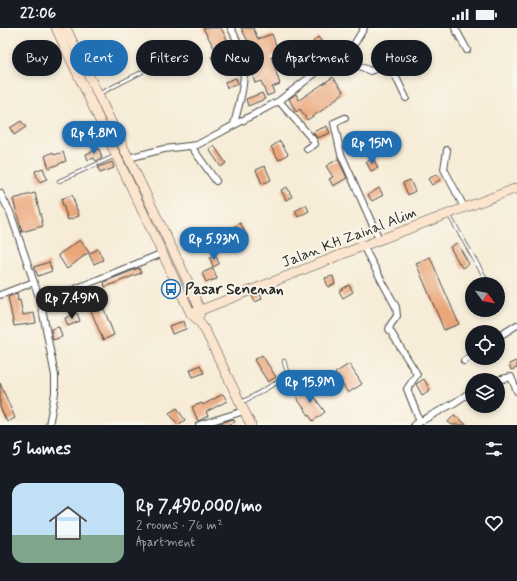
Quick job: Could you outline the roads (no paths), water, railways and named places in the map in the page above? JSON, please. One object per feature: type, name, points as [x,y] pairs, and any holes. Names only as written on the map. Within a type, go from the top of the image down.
[{"type":"main road","points":[[56,28],[107,125],[128,158],[200,310],[199,321]]},
{"type":"main road","points":[[66,28],[97,95],[117,155],[191,314],[199,321],[251,425]]},
{"type":"main road","name":"Jalan KH Zainal Alim","points":[[191,314],[363,246],[517,188]]},
{"type":"street","points":[[231,28],[244,64],[244,82],[234,124]]},
{"type":"street","points":[[357,40],[364,28]]},
{"type":"street","points":[[455,28],[467,50]]},
{"type":"street","points":[[363,68],[370,71],[385,66],[392,70],[406,98]]},
{"type":"street","points":[[128,158],[164,149],[191,146],[202,143],[234,124],[279,101],[312,76]]},
{"type":"street","points":[[279,101],[314,142],[315,144],[307,149]]},
{"type":"street","points":[[345,118],[334,123],[341,154],[379,240]]},
{"type":"street","points":[[191,146],[216,181]]},
{"type":"street","points":[[447,150],[444,169],[464,208]]},
{"type":"street","points":[[0,193],[10,212],[41,303],[55,376],[55,393],[49,425]]},
{"type":"street","points":[[363,246],[396,307],[397,316],[389,329],[417,374],[407,389],[420,422]]},
{"type":"street","points":[[41,303],[163,253]]},
{"type":"street","points":[[0,295],[34,282]]},
{"type":"street","points":[[505,333],[517,325]]},
{"type":"street","points":[[505,378],[511,377],[517,391]]},
{"type":"street","points":[[414,425],[465,396]]},
{"type":"street","points":[[199,425],[242,407]]},
{"type":"lane","points":[[97,95],[136,75]]},
{"type":"lane","points":[[59,181],[117,155]]},
{"type":"lane","points":[[449,213],[486,277]]},
{"type":"lane","points":[[242,407],[288,376],[284,362]]},
{"type":"place","name":"Pasar Senenan","points":[[171,289]]}]
